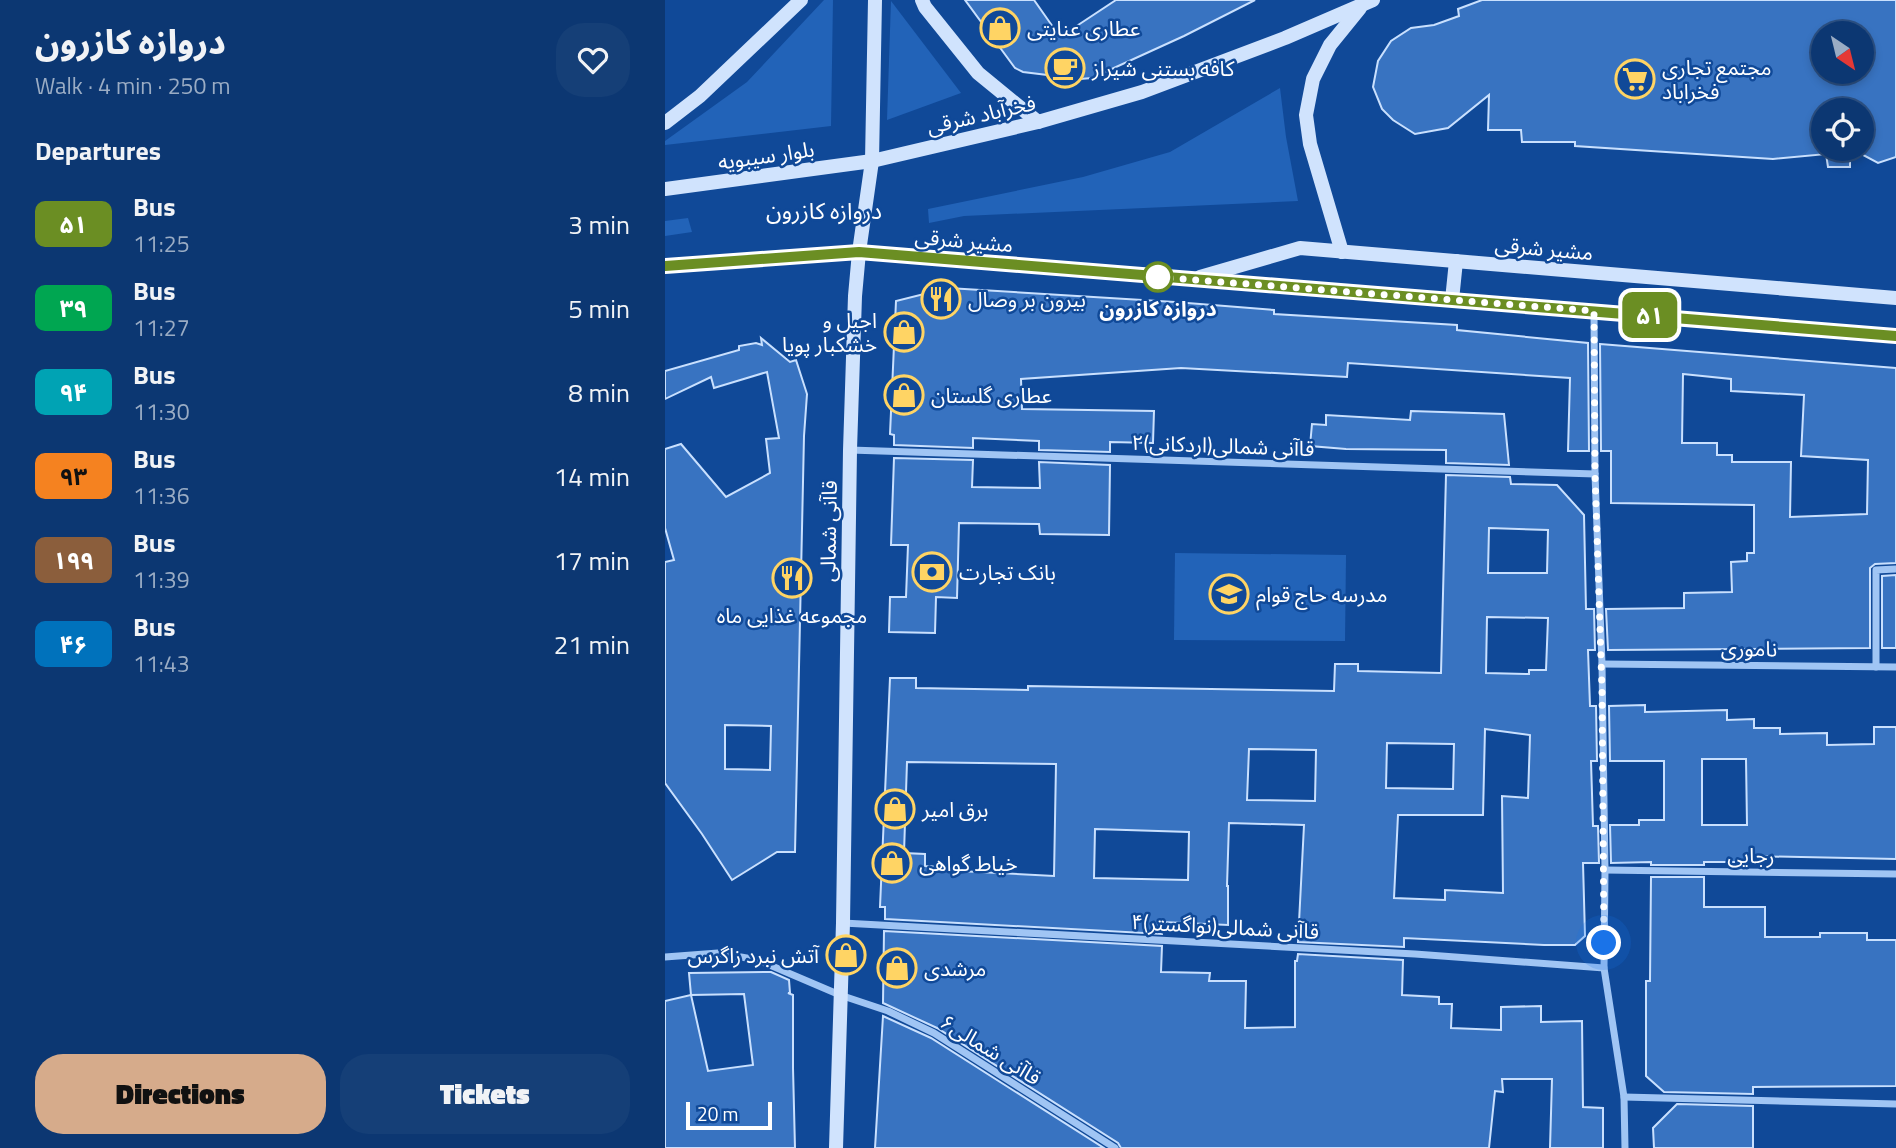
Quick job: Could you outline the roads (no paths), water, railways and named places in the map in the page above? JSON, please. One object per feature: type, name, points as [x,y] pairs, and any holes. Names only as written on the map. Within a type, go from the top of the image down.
[{"type":"main road","points":[[665,123],[700,96],[801,0]]},
{"type":"main road","name":"قاآنی شمالی","points":[[836,1148],[855,296],[872,161],[874,0]]},
{"type":"main road","points":[[922,0],[978,73],[1038,122]]},
{"type":"main road","points":[[1342,252],[1310,144],[1306,114],[1313,79],[1330,45],[1368,2]]},
{"type":"main road","name":"فخرآباد شرقی","points":[[872,161],[1038,122],[1142,92],[1285,38],[1368,2]]},
{"type":"main road","name":"بلوار سیبویه","points":[[665,189],[872,161]]},
{"type":"main road","name":"مشیر شرقی","points":[[1192,279],[1300,248],[1896,298]]},
{"type":"main road","points":[[665,265],[859,252]]},
{"type":"main road","name":"مشیر شرقی","points":[[859,252],[1896,336]]},
{"type":"main road","points":[[1452,300],[1456,261]]},
{"type":"street","points":[[1594,311],[1595,474],[1602,664],[1604,968],[1624,1097],[1625,1148]]},
{"type":"street","name":"۲قاآنی شمالی(اردکانی)","points":[[851,450],[1595,474]]},
{"type":"street","points":[[1876,667],[1876,570],[1896,569]]},
{"type":"street","name":"ناموری","points":[[1602,664],[1896,667]]},
{"type":"street","name":"رجایی","points":[[1605,870],[1896,874]]},
{"type":"street","name":"۴قاآنی شمالی(نواگستر)","points":[[843,923],[1415,954],[1604,968]]},
{"type":"street","name":"قاآنی شمالی۶","points":[[665,957],[718,953],[758,960],[840,995],[888,1011],[934,1033],[1115,1148]]},
{"type":"street","points":[[1624,1097],[1896,1104]]},
{"type":"place","name":"عطاری عنایتی","points":[[1000,28]]},
{"type":"place","name":"کافه بستنی شیراز","points":[[1065,68]]},
{"type":"place","name":"مجتمع تجاری فخراباد","points":[[1635,79]]},
{"type":"place","name":"دروازه کازرون","points":[[1158,277]]},
{"type":"place","name":"بیرون بر وصال","points":[[941,299]]},
{"type":"place","name":"اجیل و خشکبار پویا","points":[[904,332]]},
{"type":"place","name":"عطاری گلستان","points":[[904,395]]},
{"type":"place","name":"بانک تجارت","points":[[932,572]]},
{"type":"place","name":"مجموعه غذایی ماه","points":[[792,578]]},
{"type":"place","name":"مدرسه حاج قوام","points":[[1229,594]]},
{"type":"place","name":"برق امیر","points":[[895,809]]},
{"type":"place","name":"خیاط گواهی","points":[[892,863]]},
{"type":"place","name":"آتش نبرد زاگرس","points":[[846,955]]},
{"type":"place","name":"مرشدی","points":[[897,968]]},
{"type":"district","name":"دروازه کازرون","points":[[824,210]]}]
